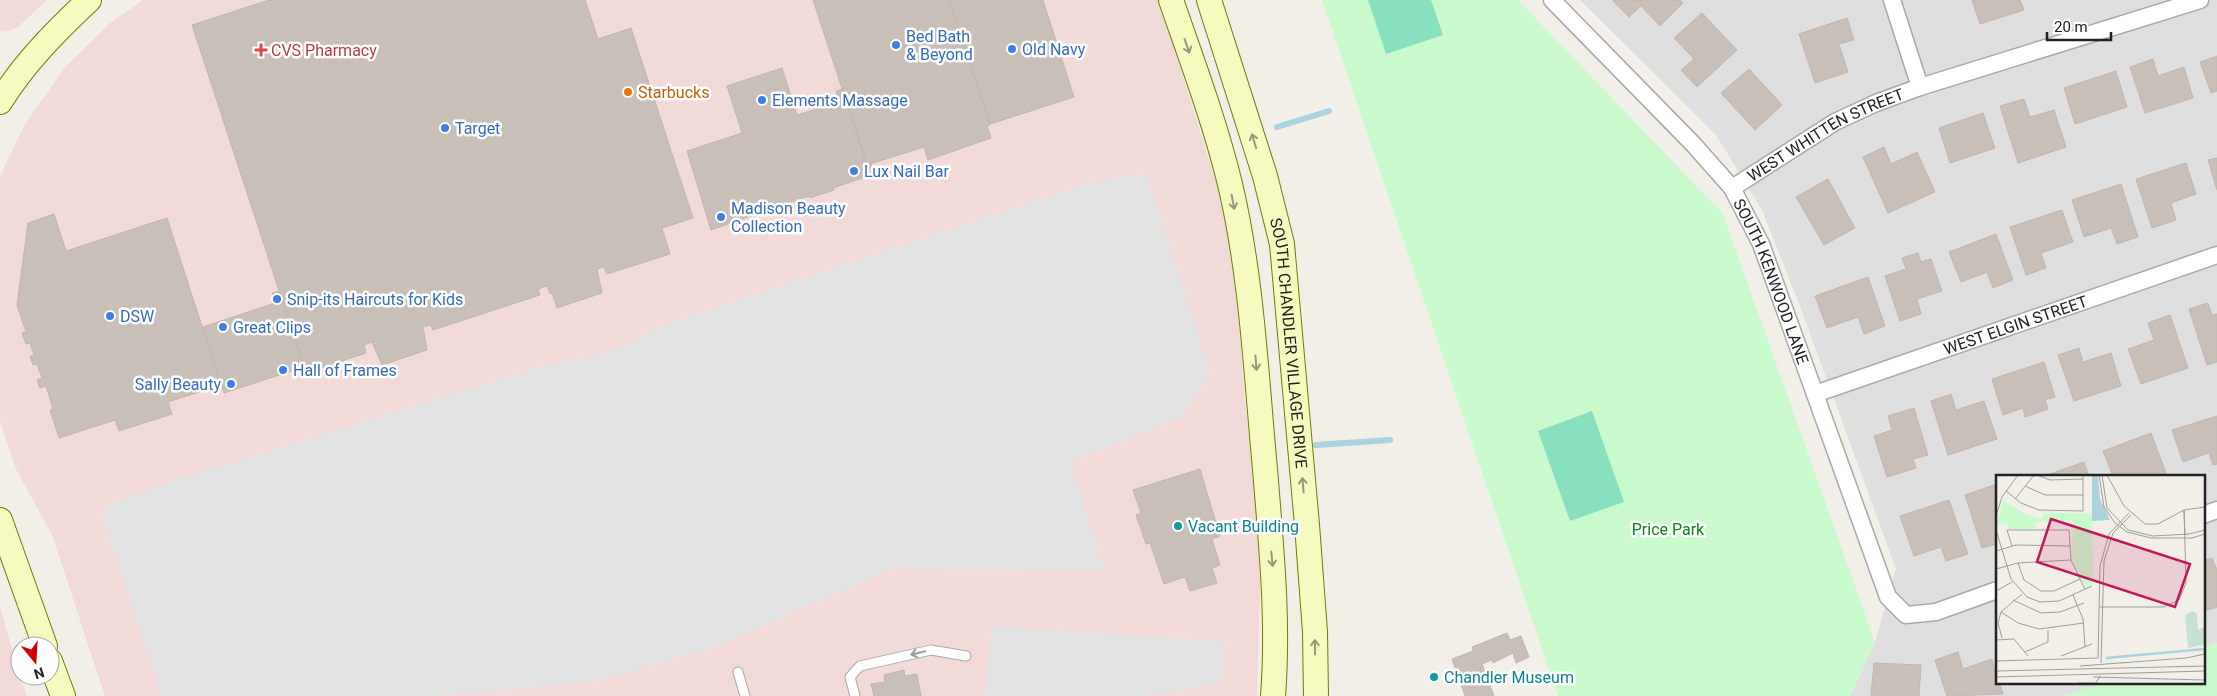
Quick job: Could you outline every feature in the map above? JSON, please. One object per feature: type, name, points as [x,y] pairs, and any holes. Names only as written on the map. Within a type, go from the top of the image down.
[{"type":"street","points":[[0,102],[12,83],[49,38],[89,0]]},
{"type":"street","name":"SOUTH CHANDLER VILLAGE DRIVE","points":[[1171,0],[1209,112],[1227,174],[1244,253],[1253,329],[1274,593],[1272,696]]},
{"type":"street","name":"SOUTH CHANDLER VILLAGE DRIVE","points":[[1209,0],[1265,176],[1282,244],[1308,545],[1316,696]]},
{"type":"street","name":"SOUTH KENWOOD LANE","points":[[1552,0],[1694,145],[1732,188],[1761,244],[1888,597],[1906,615],[1936,612],[1996,590]]},
{"type":"street","name":"WEST WHITTEN STREET","points":[[1892,0],[1920,87]]},
{"type":"street","name":"WEST WHITTEN STREET","points":[[1732,188],[1835,122],[1876,103],[1920,87],[2198,0]]},
{"type":"street","name":"WEST ELGIN STREET","points":[[1815,394],[2217,255]]},
{"type":"street","points":[[2204,515],[2217,510]]},
{"type":"street","points":[[0,520],[41,636]]},
{"type":"lane","points":[[855,696],[850,677],[860,666],[931,650],[966,656]]},
{"type":"lane","points":[[738,672],[746,696]]},
{"type":"shaded area","points":[[0,0],[47,0],[18,27],[6,32],[0,31]]},
{"type":"shaded area","points":[[143,0],[1159,0],[1225,211],[1237,286],[1244,392],[1256,504],[1260,583],[1257,696],[105,696],[52,535],[16,469],[0,422],[0,176],[25,124],[66,66],[110,23]]},
{"type":"shaded area","points":[[1580,0],[2217,0],[2217,643],[2204,648],[2204,475],[1996,475],[1996,684],[2099,684],[2065,696],[1850,696],[1875,642],[1896,569],[1801,309],[1762,210],[1716,135]]},
{"type":"shaded area","points":[[1147,174],[1210,373],[1183,417],[1070,462],[1105,571],[893,568],[717,646],[599,681],[432,696],[161,696],[100,508],[174,481],[547,365],[593,356],[632,343],[658,327],[1100,180]]},
{"type":"shaded area","points":[[0,607],[10,642],[10,686],[24,686],[27,696],[0,696]]},
{"type":"shaded area","points":[[992,626],[1225,642],[1223,682],[1143,696],[985,696]]},
{"type":"green space","name":"Price Park","points":[[1322,0],[1518,0],[1723,214],[1875,642],[1850,696],[1558,696]]},
{"type":"green space","points":[[1368,0],[1431,0],[1443,35],[1386,54]]},
{"type":"green space","points":[[1592,411],[1624,502],[1570,521],[1538,431]]},
{"type":"green space","points":[[2217,643],[2217,696],[2065,696],[2099,684],[2204,684],[2204,648]]},
{"type":"building","name":"Target","points":[[269,0],[585,0],[598,39],[631,28],[693,218],[662,228],[670,254],[607,274],[604,267],[597,269],[602,293],[557,308],[552,293],[550,294],[547,286],[538,289],[540,295],[433,330],[431,325],[423,327],[427,350],[382,365],[372,342],[364,345],[366,353],[306,373],[192,25]]},
{"type":"building","name":"Bed Bath & Beyond","points":[[813,0],[949,0],[990,125],[987,126],[991,138],[928,160],[924,147],[867,165]]},
{"type":"building","name":"Old Navy","points":[[949,0],[1043,0],[1074,97],[990,124]]},
{"type":"building","points":[[1614,0],[1680,0],[1683,3],[1660,26],[1641,6],[1629,17]]},
{"type":"building","points":[[1972,0],[2020,0],[2024,10],[1980,24]]},
{"type":"building","points":[[1702,13],[1737,50],[1697,87],[1681,70],[1694,59],[1674,38]]},
{"type":"building","points":[[1847,18],[1854,40],[1839,44],[1848,72],[1815,83],[1799,34]]},
{"type":"building","points":[[2217,56],[2217,91],[2211,93],[2200,62]]},
{"type":"building","points":[[2153,59],[2158,76],[2184,67],[2193,98],[2145,113],[2130,67]]},
{"type":"building","points":[[782,68],[797,115],[839,102],[836,91],[843,89],[867,165],[871,164],[874,174],[833,188],[834,190],[810,198],[809,196],[711,230],[687,151],[742,133],[727,86]]},
{"type":"building","points":[[1749,69],[1782,105],[1755,130],[1721,93]]},
{"type":"building","points":[[2116,71],[2127,107],[2075,124],[2064,88]]},
{"type":"building","points":[[2024,99],[2030,117],[2054,110],[2066,147],[2018,163],[2000,106]]},
{"type":"building","points":[[1983,113],[1995,148],[1950,163],[1939,128]]},
{"type":"building","points":[[1884,147],[1891,164],[1917,152],[1935,192],[1888,213],[1863,157]]},
{"type":"building","points":[[2217,158],[2217,190],[2208,160]]},
{"type":"building","points":[[2186,163],[2196,194],[2171,203],[2176,220],[2152,228],[2136,179]]},
{"type":"building","points":[[1828,179],[1855,228],[1824,245],[1796,197]]},
{"type":"building","points":[[2121,184],[2138,237],[2117,244],[2111,228],[2084,237],[2072,200]]},
{"type":"building","points":[[2062,210],[2073,242],[2041,253],[2046,268],[2026,275],[2010,227]]},
{"type":"building","name":"DSW","points":[[54,214],[66,251],[167,218],[221,385],[168,402],[172,414],[119,431],[115,420],[59,438],[50,410],[53,409],[46,386],[40,388],[37,380],[42,378],[37,364],[33,365],[30,356],[34,355],[30,343],[26,344],[22,333],[26,332],[17,305],[28,223]]},
{"type":"building","points":[[1996,234],[2013,280],[1993,288],[1987,272],[1961,282],[1949,252]]},
{"type":"building","points":[[1918,253],[1921,262],[1931,259],[1942,291],[1917,299],[1921,314],[1900,321],[1885,276],[1906,269],[1902,258]]},
{"type":"building","points":[[1868,277],[1885,326],[1864,334],[1858,317],[1827,328],[1815,296]]},
{"type":"building","points":[[279,291],[304,367],[224,393],[203,327],[275,303],[272,293]]},
{"type":"building","points":[[2208,303],[2212,315],[2217,314],[2217,362],[2207,365],[2189,309]]},
{"type":"building","points":[[2170,315],[2188,368],[2141,384],[2128,349],[2154,340],[2148,323]]},
{"type":"building","points":[[2079,348],[2083,362],[2111,353],[2121,386],[2074,401],[2058,355]]},
{"type":"building","points":[[2044,362],[2055,397],[2045,400],[2048,409],[2025,417],[2023,408],[2003,415],[1992,379]]},
{"type":"building","points":[[1951,394],[1956,410],[1984,401],[1997,439],[1948,455],[1931,401]]},
{"type":"building","points":[[1914,408],[1928,455],[1913,459],[1916,468],[1887,477],[1874,436],[1892,430],[1888,416]]},
{"type":"building","points":[[2217,416],[2217,464],[2213,465],[2209,453],[2183,462],[2172,430]]},
{"type":"building","points":[[2151,433],[2167,475],[2113,475],[2103,451]]},
{"type":"building","points":[[2084,462],[2089,475],[2047,475]]},
{"type":"building","name":"Vacant Building","points":[[1200,469],[1220,536],[1212,539],[1220,565],[1212,568],[1217,583],[1190,591],[1185,577],[1164,584],[1150,543],[1146,544],[1136,515],[1141,513],[1133,490]]},
{"type":"building","points":[[1996,484],[1996,544],[1982,548],[1965,495]]},
{"type":"building","points":[[1949,500],[1968,554],[1946,561],[1941,547],[1914,556],[1900,516]]},
{"type":"building","points":[[2212,558],[2217,570],[2217,607],[2207,610],[2204,602],[2204,561]]},
{"type":"building","points":[[1507,633],[1510,640],[1521,636],[1529,657],[1516,663],[1513,653],[1493,663],[1492,660],[1482,664],[1494,696],[1465,696],[1452,659],[1473,651],[1472,647]]},
{"type":"building","points":[[1958,652],[1963,669],[1992,659],[1996,684],[2000,684],[2003,694],[1947,696],[1935,660]]},
{"type":"building","points":[[1874,663],[1921,665],[1919,696],[1871,696]]},
{"type":"building","points":[[904,670],[905,676],[917,674],[921,696],[874,696],[871,684],[885,682],[884,675]]},
{"type":"waterway","points":[[1277,127],[1329,111]]},
{"type":"waterway","points":[[1316,445],[1390,440]]},
{"type":"place","name":"Bed Bath & Beyond","points":[[896,45]]},
{"type":"place","name":"Old Navy","points":[[1012,49]]},
{"type":"place","name":"CVS Pharmacy","points":[[261,50]]},
{"type":"place","name":"Starbucks","points":[[628,92]]},
{"type":"place","name":"Elements Massage","points":[[762,100]]},
{"type":"place","name":"Target","points":[[445,128]]},
{"type":"place","name":"Lux Nail Bar","points":[[854,171]]},
{"type":"place","name":"Madison Beauty Collection","points":[[721,217]]},
{"type":"place","name":"Snip-its Haircuts for Kids","points":[[277,299]]},
{"type":"place","name":"DSW","points":[[110,316]]},
{"type":"place","name":"Great Clips","points":[[223,327]]},
{"type":"place","name":"Hall of Frames","points":[[283,370]]},
{"type":"place","name":"Sally Beauty","points":[[231,384]]},
{"type":"place","name":"Vacant Building","points":[[1178,526]]},
{"type":"place","name":"Chandler Museum","points":[[1434,677]]}]
